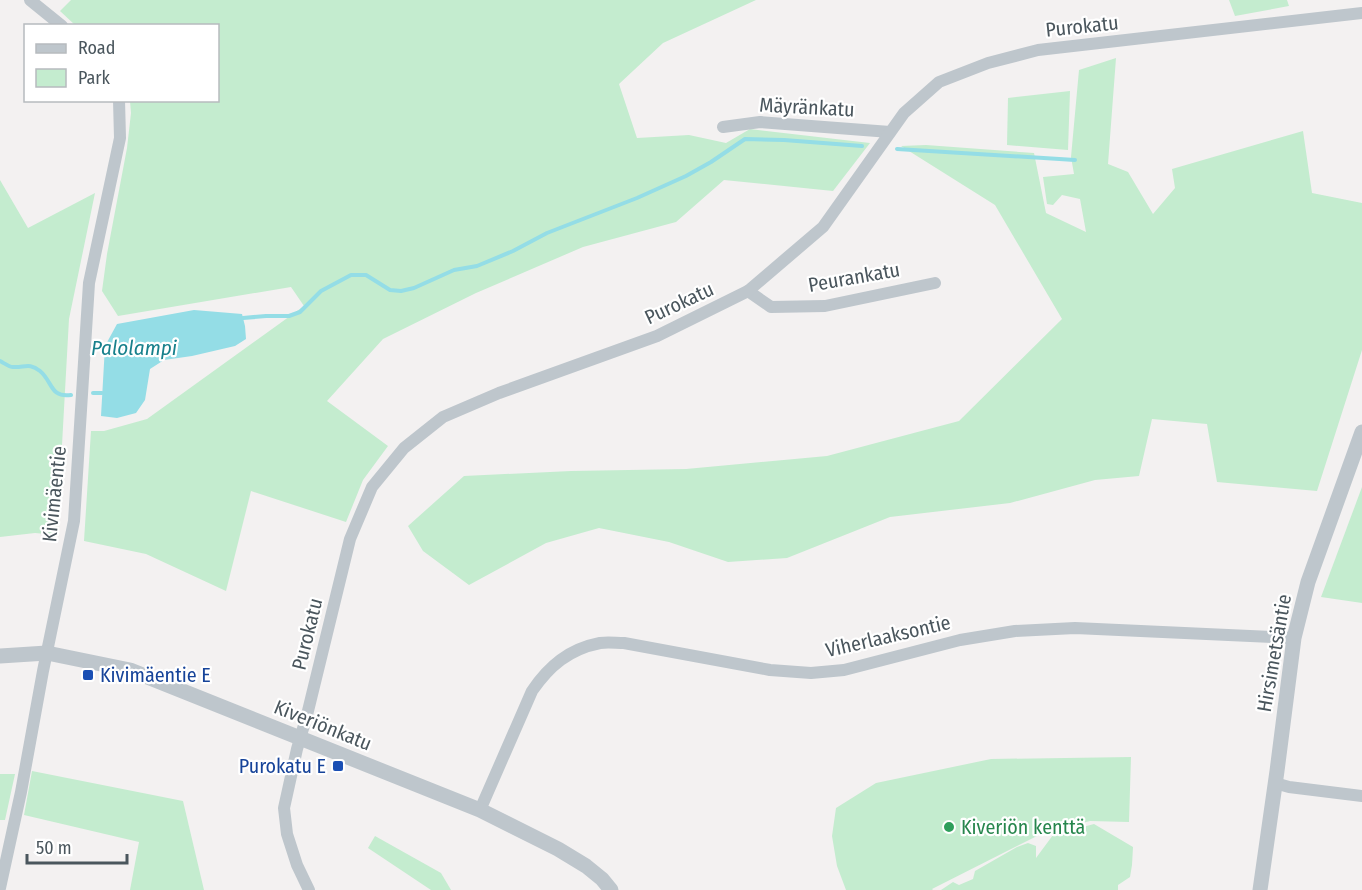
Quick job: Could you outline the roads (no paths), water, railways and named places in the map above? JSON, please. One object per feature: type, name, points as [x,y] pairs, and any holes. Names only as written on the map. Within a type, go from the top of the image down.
[{"type":"street","points":[[30,0],[60,24]]},
{"type":"street","name":"Purokatu","points":[[309,890],[297,865],[287,834],[284,808],[350,539],[372,487],[404,448],[442,417],[499,393],[657,336],[748,291],[822,227],[904,113],[939,82],[988,63],[1038,50],[1362,13]]},
{"type":"street","name":"Kivimäentie","points":[[0,888],[74,521],[89,283],[120,138],[119,102]]},
{"type":"street","name":"Mäyränkatu","points":[[723,127],[760,122],[890,132]]},
{"type":"street","name":"Peurankatu","points":[[748,291],[771,307],[825,306],[935,283]]},
{"type":"street","name":"Hirsimetsäntie","points":[[1260,890],[1294,638],[1308,582],[1362,432]]},
{"type":"street","name":"Viherlaaksontie","points":[[480,810],[532,691],[543,675],[559,660],[601,643],[624,643],[770,670],[811,673],[844,670],[960,639],[1015,632],[1075,628],[1294,638]]},
{"type":"street","name":"Kiveriönkatu","points":[[0,656],[46,653],[130,670],[480,810],[558,849],[586,866],[611,890]]},
{"type":"street","points":[[1275,783],[1362,796]]},
{"type":"water","name":"Palolampi","points":[[194,310],[242,314],[246,339],[235,346],[164,360],[150,369],[145,400],[136,413],[117,418],[101,416],[105,346],[117,324]]},
{"type":"waterway","points":[[243,318],[289,316],[300,312],[321,291],[351,275],[366,275],[390,290],[401,291],[414,288],[454,270],[477,266],[547,233],[686,176],[745,139],[862,146]]},
{"type":"waterway","points":[[897,149],[1075,160]]},
{"type":"waterway","points":[[0,361],[11,367],[36,368],[44,375],[55,392],[71,395]]},
{"type":"waterway","points":[[93,393],[102,393]]},
{"type":"place","name":"Kivimäentie E","points":[[88,675]]},
{"type":"place","name":"Purokatu E","points":[[338,766]]},
{"type":"place","name":"Kiveriön kenttä","points":[[949,827]]}]
